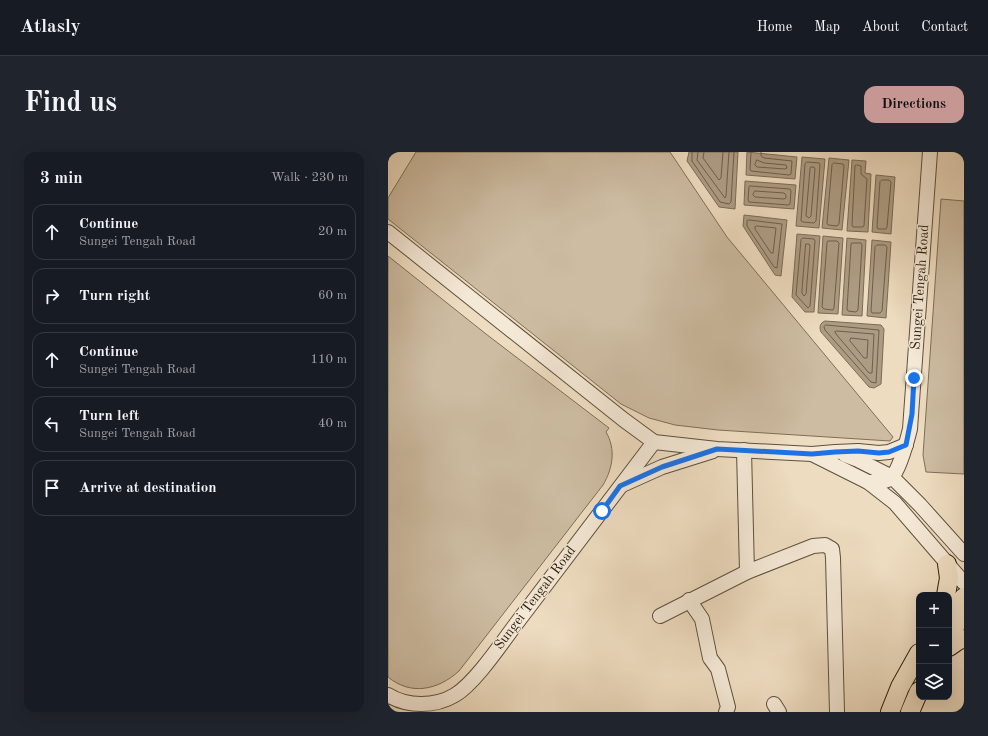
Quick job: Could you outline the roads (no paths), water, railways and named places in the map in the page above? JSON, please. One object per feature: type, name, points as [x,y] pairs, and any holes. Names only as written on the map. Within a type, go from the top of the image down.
[{"type":"main road","points":[[947,592],[949,578],[948,564]]},
{"type":"main road","points":[[952,610],[964,597]]},
{"type":"main road","points":[[952,629],[964,615]]},
{"type":"main road","points":[[952,645],[959,640],[964,639]]},
{"type":"main road","points":[[890,712],[900,687],[916,658]]},
{"type":"main road","points":[[910,712],[916,698]]},
{"type":"street","points":[[922,152],[930,152]]},
{"type":"street","name":"Sungei Tengah Road","points":[[892,477],[897,470],[906,445],[912,414],[930,152]]},
{"type":"street","points":[[388,232],[624,420],[654,442],[717,449],[812,454],[858,451],[879,453],[889,452],[906,445]]},
{"type":"street","name":"Sungei Tengah Road","points":[[388,695],[405,703],[432,703],[445,700],[455,695],[465,687],[497,649],[654,442]]},
{"type":"street","points":[[620,486],[662,467],[717,449]]},
{"type":"street","points":[[744,450],[747,572]]},
{"type":"street","points":[[835,452],[858,460],[892,477],[920,505],[964,554]]},
{"type":"street","points":[[812,454],[868,482],[895,503],[964,583]]},
{"type":"street","points":[[868,482],[882,482],[892,477]]},
{"type":"street","points":[[892,477],[895,503]]},
{"type":"street","points":[[660,616],[747,572],[813,546],[825,545],[832,549],[834,558],[837,712]]},
{"type":"street","points":[[689,600],[702,619],[710,658],[718,669],[728,707],[726,712]]},
{"type":"water","points":[[689,152],[738,152],[735,209],[719,207],[687,161]]},
{"type":"water","points":[[747,152],[797,157],[795,179],[746,175]]},
{"type":"water","points":[[802,157],[825,159],[819,228],[796,226]]},
{"type":"water","points":[[829,158],[849,160],[842,230],[822,228]]},
{"type":"water","points":[[852,160],[866,161],[865,173],[871,174],[868,232],[847,231]]},
{"type":"water","points":[[876,175],[895,177],[891,234],[872,232]]},
{"type":"water","points":[[745,181],[796,185],[794,209],[744,205]]},
{"type":"water","points":[[744,215],[787,220],[781,276],[775,275],[743,226]]},
{"type":"water","points":[[797,234],[820,236],[814,312],[805,312],[792,297]]},
{"type":"water","points":[[823,236],[843,238],[838,314],[818,313]]},
{"type":"water","points":[[847,238],[866,240],[862,316],[842,315]]},
{"type":"water","points":[[872,240],[891,242],[886,318],[867,316]]},
{"type":"water","points":[[825,321],[881,325],[884,329],[881,384],[874,388],[869,387],[821,332],[820,325]]}]
